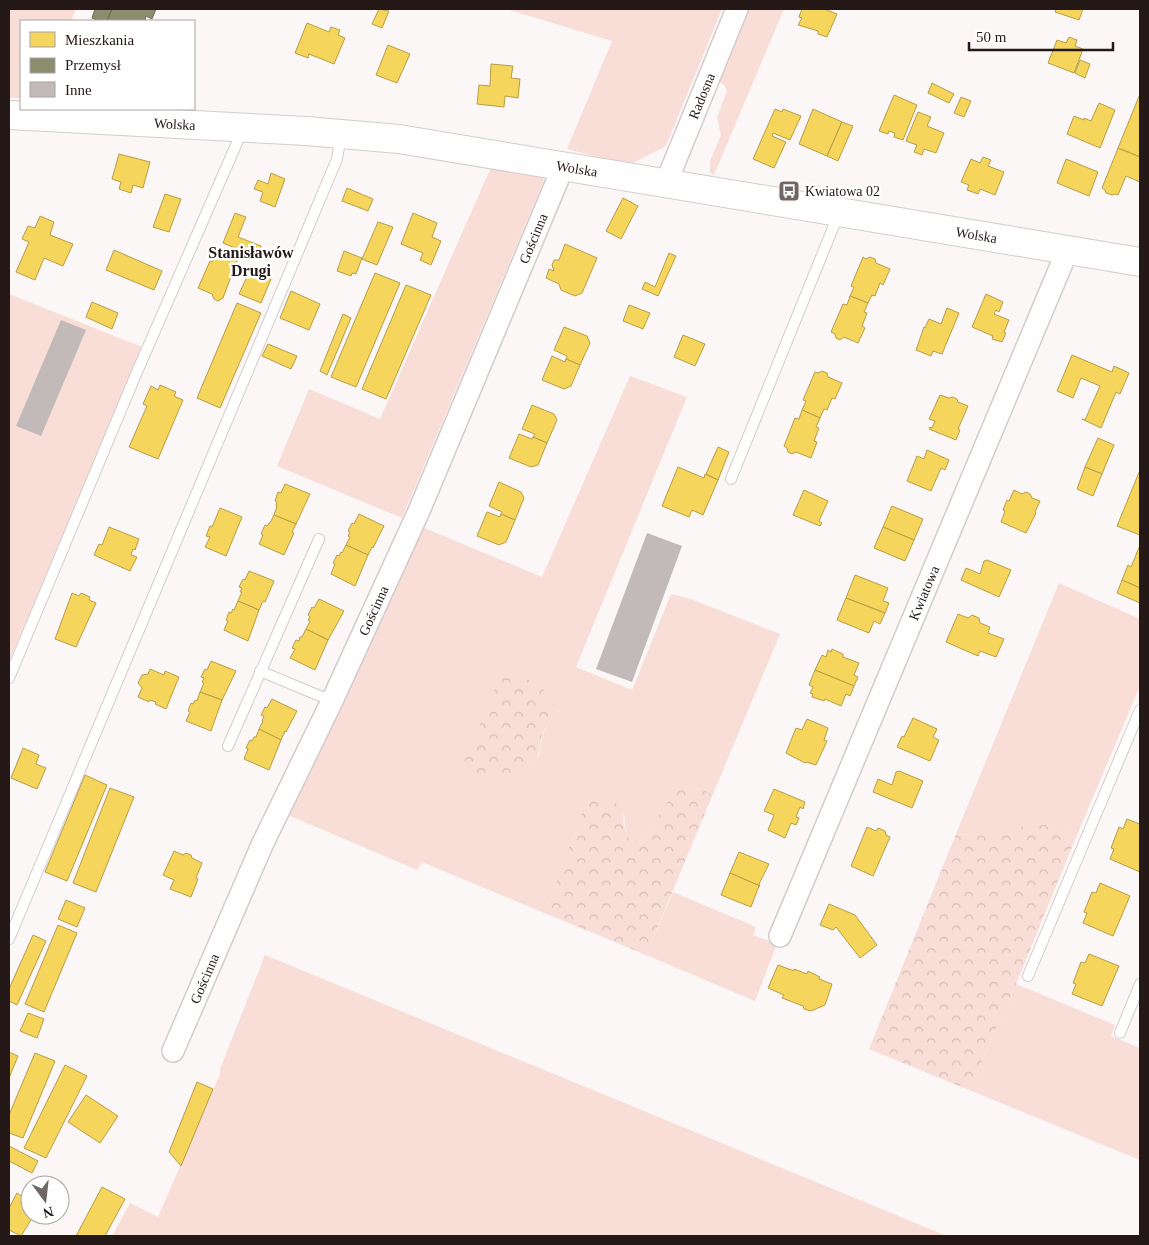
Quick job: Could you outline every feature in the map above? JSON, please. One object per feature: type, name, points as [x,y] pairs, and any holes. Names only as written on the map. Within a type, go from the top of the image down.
[{"type":"street","name":"Radosna","points":[[666,184],[737,9]]},
{"type":"street","name":"Wolska","points":[[9,115],[341,134],[436,145],[1140,262]]},
{"type":"street","name":"Gościnna","points":[[173,1051],[262,845],[332,701],[419,511],[563,167]]},
{"type":"street","name":"Kwiatowa","points":[[780,936],[1068,249]]},
{"type":"lane","points":[[9,678],[137,372],[243,128]]},
{"type":"lane","points":[[9,939],[337,159],[341,134]]},
{"type":"lane","points":[[731,479],[840,212]]},
{"type":"lane","points":[[228,746],[319,539]]},
{"type":"lane","points":[[260,671],[332,701]]},
{"type":"lane","points":[[1028,976],[1140,710]]},
{"type":"lane","points":[[1120,1033],[1140,984]]},
{"type":"green space","points":[[9,9],[76,9],[71,20],[20,20],[20,98],[9,98]]},
{"type":"green space","points":[[506,9],[722,9],[666,146],[629,165],[567,149],[612,41]]},
{"type":"green space","points":[[744,9],[784,9],[714,175],[710,173],[710,161],[721,135],[717,118],[727,91],[724,85],[715,79]]},
{"type":"green space","points":[[492,168],[544,175],[543,183],[402,518],[277,466],[309,389],[380,419]]},
{"type":"green space","points":[[9,294],[142,347],[9,662]]},
{"type":"green space","points":[[630,376],[687,397],[576,667],[632,690],[671,594],[691,599],[780,634],[713,794],[690,786],[656,821],[645,837],[630,841],[626,834],[624,814],[582,810],[580,822],[566,854],[552,896],[542,912],[422,862],[417,870],[288,815],[422,527],[542,577]],"holes":[[[552,717],[543,733],[539,755],[532,766],[518,773]]]},
{"type":"green space","points":[[1059,583],[1140,619],[1140,686],[1075,840],[1063,829],[1046,825],[1027,824],[1011,832],[990,836],[956,834]]},
{"type":"green space","points":[[504,668],[540,687],[549,696],[553,706],[543,732],[539,753],[533,765],[524,771],[502,777],[488,777],[478,774],[464,762]]},
{"type":"green space","points":[[690,786],[713,794],[646,955],[542,912],[552,896],[566,854],[580,822],[582,810],[595,798],[608,800],[620,807],[624,826],[631,841],[645,837],[676,789]]},
{"type":"green space","points":[[1027,824],[1046,825],[1063,829],[1075,840],[1016,984],[969,1090],[869,1049],[956,834],[992,835]]},
{"type":"green space","points":[[673,892],[756,927],[753,935],[777,944],[755,1001],[646,955]]},
{"type":"green space","points":[[265,955],[947,1236],[112,1236],[130,1203],[158,1217],[220,1074],[220,1069]]},
{"type":"green space","points":[[1016,984],[1115,1025],[1111,1036],[1140,1048],[1140,1160],[969,1090]]},
{"type":"building: Mieszkania","points":[[379,9],[389,11],[382,28],[372,24]]},
{"type":"building: Mieszkania","points":[[802,9],[824,9],[837,14],[827,37],[818,34],[818,31],[798,25],[802,18],[799,17]]},
{"type":"building: Mieszkania","points":[[1056,9],[1083,9],[1079,20],[1055,12]]},
{"type":"building: Mieszkania","points":[[307,23],[329,32],[331,27],[340,30],[338,35],[345,38],[334,64],[309,54],[308,58],[295,53]]},
{"type":"building: Mieszkania","points":[[1069,37],[1077,40],[1075,46],[1083,49],[1074,73],[1048,63],[1057,40],[1066,43]]},
{"type":"building: Mieszkania","points":[[388,45],[410,54],[397,83],[376,75]]},
{"type":"building: Mieszkania","points":[[1080,60],[1090,64],[1085,78],[1075,73]]},
{"type":"building: Mieszkania","points":[[491,64],[513,66],[511,78],[520,79],[518,98],[505,96],[504,107],[477,104],[479,85],[490,86]]},
{"type":"building: Mieszkania","points":[[932,83],[954,94],[949,103],[928,93]]},
{"type":"building: Mieszkania","points":[[1140,94],[1140,157],[1118,148]]},
{"type":"building: Mieszkania","points":[[894,95],[917,105],[903,140],[894,137],[895,133],[889,131],[888,134],[879,131]]},
{"type":"building: Mieszkania","points":[[961,97],[971,101],[964,117],[954,113]]},
{"type":"building: Mieszkania","points":[[1099,103],[1115,110],[1100,148],[1067,134],[1074,116],[1091,121]]},
{"type":"building: Mieszkania","points":[[775,109],[782,112],[783,109],[801,116],[790,140],[773,133],[772,136],[786,142],[774,168],[753,159]]},
{"type":"building: Mieszkania","points":[[813,109],[842,122],[827,156],[799,144]]},
{"type":"building: Mieszkania","points":[[918,112],[931,117],[927,126],[944,133],[936,153],[924,149],[922,155],[914,152],[917,145],[906,141]]},
{"type":"building: Mieszkania","points":[[842,122],[853,126],[838,161],[827,156]]},
{"type":"building: Mieszkania","points":[[1118,148],[1140,157],[1140,182],[1126,176],[1118,195],[1112,195],[1106,193],[1102,188]]},
{"type":"building: Mieszkania","points":[[119,154],[150,162],[143,188],[133,185],[131,193],[119,189],[121,182],[112,179]]},
{"type":"building: Mieszkania","points":[[983,157],[991,160],[988,166],[1004,172],[995,195],[980,189],[978,194],[967,190],[969,185],[961,182],[971,159],[980,163]]},
{"type":"building: Mieszkania","points":[[1066,159],[1098,172],[1089,196],[1057,183]]},
{"type":"building: Mieszkania","points":[[271,173],[285,179],[275,207],[260,201],[263,192],[254,189],[258,180],[268,184]]},
{"type":"building: Mieszkania","points":[[347,188],[373,199],[368,211],[342,201]]},
{"type":"building: Mieszkania","points":[[165,194],[181,199],[169,232],[153,227]]},
{"type":"building: Mieszkania","points":[[623,198],[638,206],[621,239],[606,231]]},
{"type":"building: Mieszkania","points":[[235,213],[246,217],[238,237],[261,246],[257,257],[223,243]]},
{"type":"building: Mieszkania","points":[[413,213],[437,223],[432,237],[441,241],[431,265],[420,260],[423,253],[401,244]]},
{"type":"building: Mieszkania","points":[[40,216],[54,222],[50,235],[73,244],[63,266],[44,258],[35,280],[16,272],[29,242],[22,239],[28,226],[35,228]]},
{"type":"building: Mieszkania","points":[[378,222],[393,227],[377,265],[362,259]]},
{"type":"building: Mieszkania","points":[[565,244],[597,258],[582,293],[575,296],[561,290],[559,284],[546,278],[549,269],[554,271],[552,265],[554,260],[559,260]]},
{"type":"building: Mieszkania","points":[[218,249],[238,258],[223,298],[218,301],[214,299],[212,294],[198,288],[210,261],[212,262]]},
{"type":"building: Mieszkania","points":[[114,250],[162,271],[154,290],[106,270]]},
{"type":"building: Mieszkania","points":[[344,251],[362,258],[356,274],[352,273],[351,276],[337,271]]},
{"type":"building: Mieszkania","points":[[669,253],[676,256],[658,296],[642,289],[645,282],[655,287]]},
{"type":"building: Mieszkania","points":[[863,257],[875,259],[876,263],[890,269],[883,285],[880,283],[875,296],[872,295],[868,303],[850,296],[854,287],[851,286]]},
{"type":"building: Mieszkania","points":[[250,270],[271,279],[261,303],[239,294]]},
{"type":"building: Mieszkania","points":[[375,273],[400,283],[356,387],[331,377]]},
{"type":"building: Mieszkania","points":[[406,285],[431,295],[386,399],[362,389]]},
{"type":"building: Mieszkania","points":[[291,291],[320,304],[309,330],[280,318]]},
{"type":"building: Mieszkania","points":[[986,294],[1003,302],[999,312],[996,310],[994,314],[1009,320],[1002,342],[992,339],[993,336],[972,327]]},
{"type":"building: Mieszkania","points":[[850,296],[868,303],[864,312],[867,313],[862,326],[865,328],[858,343],[844,337],[840,340],[831,332],[843,304],[847,305]]},
{"type":"building: Mieszkania","points":[[92,302],[118,313],[112,329],[86,317]]},
{"type":"building: Mieszkania","points":[[237,303],[261,313],[220,408],[197,398]]},
{"type":"building: Mieszkania","points":[[629,305],[650,313],[643,329],[623,321]]},
{"type":"building: Mieszkania","points":[[947,308],[959,313],[942,354],[933,351],[931,356],[916,350],[924,327],[929,319],[941,324]]},
{"type":"building: Mieszkania","points":[[343,314],[351,318],[327,375],[320,371]]},
{"type":"building: Mieszkania","points":[[564,327],[587,336],[590,343],[580,365],[566,359],[567,356],[554,350]]},
{"type":"building: Mieszkania","points":[[683,335],[705,344],[695,366],[674,357]]},
{"type":"building: Mieszkania","points":[[268,344],[297,356],[291,369],[262,356]]},
{"type":"building: Mieszkania","points":[[1072,355],[1112,372],[1114,366],[1129,373],[1120,394],[1116,392],[1101,428],[1082,419],[1085,420],[1100,386],[1081,378],[1073,398],[1057,391]]},
{"type":"building: Mieszkania","points":[[552,356],[565,362],[566,359],[580,365],[571,386],[564,389],[542,380]]},
{"type":"building: Mieszkania","points":[[822,371],[827,373],[828,377],[842,383],[835,399],[832,398],[827,410],[824,409],[820,418],[802,410],[806,401],[803,400],[815,372]]},
{"type":"building: Mieszkania","points":[[160,385],[176,392],[174,396],[183,400],[158,459],[129,447],[147,406],[143,404],[151,386],[158,390]]},
{"type":"building: Mieszkania","points":[[940,395],[949,398],[953,397],[958,402],[968,406],[958,429],[960,430],[956,440],[929,429],[930,427],[932,428],[935,421],[929,419]]},
{"type":"building: Mieszkania","points":[[532,405],[554,414],[557,420],[547,443],[533,437],[535,434],[522,429]]},
{"type":"building: Mieszkania","points":[[802,410],[820,418],[816,427],[819,428],[814,441],[817,442],[811,458],[796,452],[792,454],[784,446],[795,418],[799,419]]},
{"type":"building: Mieszkania","points":[[519,434],[547,443],[538,465],[531,467],[509,458]]},
{"type":"building: Mieszkania","points":[[1098,438],[1114,445],[1102,474],[1085,467]]},
{"type":"building: Mieszkania","points":[[718,447],[729,452],[718,480],[706,474]]},
{"type":"building: Mieszkania","points":[[927,450],[949,460],[945,470],[941,468],[931,491],[907,481],[917,456],[924,459]]},
{"type":"building: Mieszkania","points":[[678,467],[704,478],[705,474],[718,480],[703,515],[692,510],[689,517],[662,506]]},
{"type":"building: Mieszkania","points":[[1085,467],[1102,474],[1093,496],[1077,489]]},
{"type":"building: Mieszkania","points":[[1140,470],[1140,535],[1117,526]]},
{"type":"building: Mieszkania","points":[[499,482],[521,492],[524,498],[515,520],[489,506]]},
{"type":"building: Mieszkania","points":[[285,484],[310,494],[296,524],[274,515],[278,492],[281,493]]},
{"type":"building: Mieszkania","points":[[804,490],[828,501],[819,521],[822,523],[820,526],[793,515]]},
{"type":"building: Mieszkania","points":[[1014,490],[1022,494],[1026,492],[1032,498],[1040,501],[1026,533],[1001,522],[1007,500],[1009,501]]},
{"type":"building: Mieszkania","points":[[892,506],[923,519],[914,540],[883,527]]},
{"type":"building: Mieszkania","points":[[220,508],[242,517],[226,556],[205,547],[210,537],[206,536]]},
{"type":"building: Mieszkania","points":[[487,512],[500,517],[501,514],[515,520],[506,542],[499,545],[477,536]]},
{"type":"building: Mieszkania","points":[[359,514],[384,526],[368,555],[346,545],[350,537],[348,536],[350,532],[348,531]]},
{"type":"building: Mieszkania","points":[[274,515],[296,524],[284,555],[259,544],[265,525],[267,526],[270,523]]},
{"type":"building: Mieszkania","points":[[109,527],[139,539],[131,555],[137,557],[130,571],[94,555],[99,544],[102,545]]},
{"type":"building: Mieszkania","points":[[883,527],[914,540],[905,561],[874,548]]},
{"type":"building: Mieszkania","points":[[346,545],[368,555],[355,586],[331,574],[337,555],[339,556],[342,553]]},
{"type":"building: Mieszkania","points":[[1140,545],[1140,588],[1122,580],[1128,565],[1131,567]]},
{"type":"building: Mieszkania","points":[[987,560],[1011,570],[999,597],[961,580],[966,568],[980,574],[984,561]]},
{"type":"building: Mieszkania","points":[[249,571],[274,581],[265,602],[263,601],[259,610],[238,601],[242,592],[240,592],[242,588],[239,587]]},
{"type":"building: Mieszkania","points":[[855,575],[888,588],[883,601],[889,603],[885,613],[846,598]]},
{"type":"building: Mieszkania","points":[[1122,580],[1140,588],[1140,603],[1117,593]]},
{"type":"building: Mieszkania","points":[[72,593],[79,596],[81,593],[90,597],[89,600],[96,603],[76,647],[55,639]]},
{"type":"building: Mieszkania","points":[[846,598],[885,613],[880,624],[874,621],[869,633],[837,620]]},
{"type":"building: Mieszkania","points":[[319,599],[344,611],[328,640],[306,629],[310,621],[308,620],[310,617],[308,615]]},
{"type":"building: Mieszkania","points":[[238,601],[259,610],[248,641],[224,630],[229,612],[231,613],[234,610]]},
{"type":"building: Mieszkania","points":[[958,614],[968,618],[972,615],[979,618],[980,623],[990,627],[988,633],[1004,639],[996,657],[980,651],[978,656],[946,642]]},
{"type":"building: Mieszkania","points":[[306,629],[328,640],[315,670],[290,658],[295,649],[292,648],[296,640],[299,641]]},
{"type":"building: Mieszkania","points":[[832,649],[843,654],[843,657],[859,663],[854,675],[858,677],[854,686],[815,670],[822,655],[826,657],[828,650],[831,652]]},
{"type":"building: Mieszkania","points":[[211,661],[236,671],[222,700],[200,692],[204,683],[202,682],[204,678],[201,677]]},
{"type":"building: Mieszkania","points":[[150,669],[164,675],[165,671],[179,677],[166,709],[155,704],[156,702],[150,700],[149,702],[138,697],[142,688],[138,683],[142,675],[148,674]]},
{"type":"building: Mieszkania","points":[[815,670],[854,686],[850,696],[846,694],[841,706],[825,699],[824,701],[812,697],[813,694],[810,693],[813,687],[809,685]]},
{"type":"building: Mieszkania","points":[[200,692],[222,700],[211,731],[186,721],[191,703],[193,704],[195,700],[197,701]]},
{"type":"building: Mieszkania","points":[[272,699],[297,711],[281,740],[259,729],[264,716],[261,715]]},
{"type":"building: Mieszkania","points":[[913,718],[937,729],[933,737],[939,740],[930,761],[897,747]]},
{"type":"building: Mieszkania","points":[[807,719],[828,728],[824,740],[827,741],[816,765],[805,763],[786,753],[796,728],[802,730]]},
{"type":"building: Mieszkania","points":[[259,729],[281,740],[269,770],[244,759],[250,740],[252,741],[256,737]]},
{"type":"building: Mieszkania","points":[[23,748],[39,755],[36,764],[46,768],[37,789],[11,778]]},
{"type":"building: Mieszkania","points":[[899,771],[923,781],[912,808],[873,792],[878,779],[892,785],[896,772]]},
{"type":"building: Mieszkania","points":[[85,775],[107,785],[67,881],[45,872]]},
{"type":"building: Mieszkania","points":[[110,788],[134,797],[96,892],[73,883]]},
{"type":"building: Mieszkania","points":[[774,789],[805,802],[803,809],[800,807],[796,817],[799,818],[796,825],[791,823],[785,838],[768,830],[774,815],[764,811]]},
{"type":"building: Mieszkania","points":[[1127,819],[1140,824],[1140,872],[1110,859],[1114,849],[1111,848],[1119,827],[1123,829]]},
{"type":"building: Mieszkania","points":[[867,827],[876,831],[878,828],[885,831],[886,835],[890,837],[873,876],[851,866]]},
{"type":"building: Mieszkania","points":[[174,851],[183,855],[186,853],[191,855],[192,858],[202,863],[191,897],[170,889],[174,880],[163,875]]},
{"type":"building: Mieszkania","points":[[739,852],[769,864],[759,884],[760,886],[730,873]]},
{"type":"building: Mieszkania","points":[[730,873],[760,886],[751,907],[721,895]]},
{"type":"building: Mieszkania","points":[[1100,883],[1130,896],[1113,936],[1083,923],[1087,913],[1084,912],[1092,892],[1096,893]]},
{"type":"building: Mieszkania","points":[[66,900],[85,908],[77,927],[58,919]]},
{"type":"building: Mieszkania","points":[[829,904],[855,915],[877,945],[860,958],[836,927],[833,930],[820,925]]},
{"type":"building: Mieszkania","points":[[58,925],[77,933],[44,1012],[25,1004]]},
{"type":"building: Mieszkania","points":[[33,935],[46,941],[17,1005],[9,1001],[9,989]]},
{"type":"building: Mieszkania","points":[[1089,954],[1119,966],[1102,1006],[1072,994],[1076,984],[1073,983],[1081,962],[1085,963]]},
{"type":"building: Mieszkania","points":[[778,965],[807,974],[808,971],[820,977],[819,979],[832,984],[825,1005],[811,1011],[804,1009],[803,1006],[782,998],[784,995],[768,988]]},
{"type":"building: Mieszkania","points":[[28,1013],[44,1019],[37,1038],[20,1031]]},
{"type":"building: Mieszkania","points":[[9,1052],[18,1056],[9,1078]]},
{"type":"building: Mieszkania","points":[[35,1053],[55,1061],[23,1138],[9,1133],[9,1115]]},
{"type":"building: Mieszkania","points":[[65,1065],[87,1076],[46,1158],[24,1148]]},
{"type":"building: Mieszkania","points":[[197,1082],[213,1089],[181,1166],[169,1152]]},
{"type":"building: Mieszkania","points":[[86,1095],[118,1116],[100,1143],[68,1122]]},
{"type":"building: Mieszkania","points":[[9,1146],[38,1161],[32,1173],[9,1161]]},
{"type":"building: Mieszkania","points":[[102,1187],[125,1199],[105,1236],[76,1236]]},
{"type":"building: Mieszkania","points":[[17,1193],[20,1195],[20,1225],[28,1225],[21,1236],[9,1230],[9,1208]]},
{"type":"building: Przemysł","points":[[95,9],[112,9],[107,20],[92,18]]},
{"type":"building: Przemysł","points":[[112,9],[156,9],[152,19],[146,16],[145,20],[107,20]]},
{"type":"building: Inne","points":[[61,320],[86,330],[41,436],[16,426]]},
{"type":"building: Inne","points":[[647,533],[682,546],[632,682],[596,669]]},
{"type":"place","name":"Kwiatowa 02","points":[[789,191]]},
{"type":"district","name":"Stanisławów Drugi","points":[[251,261]]}]
